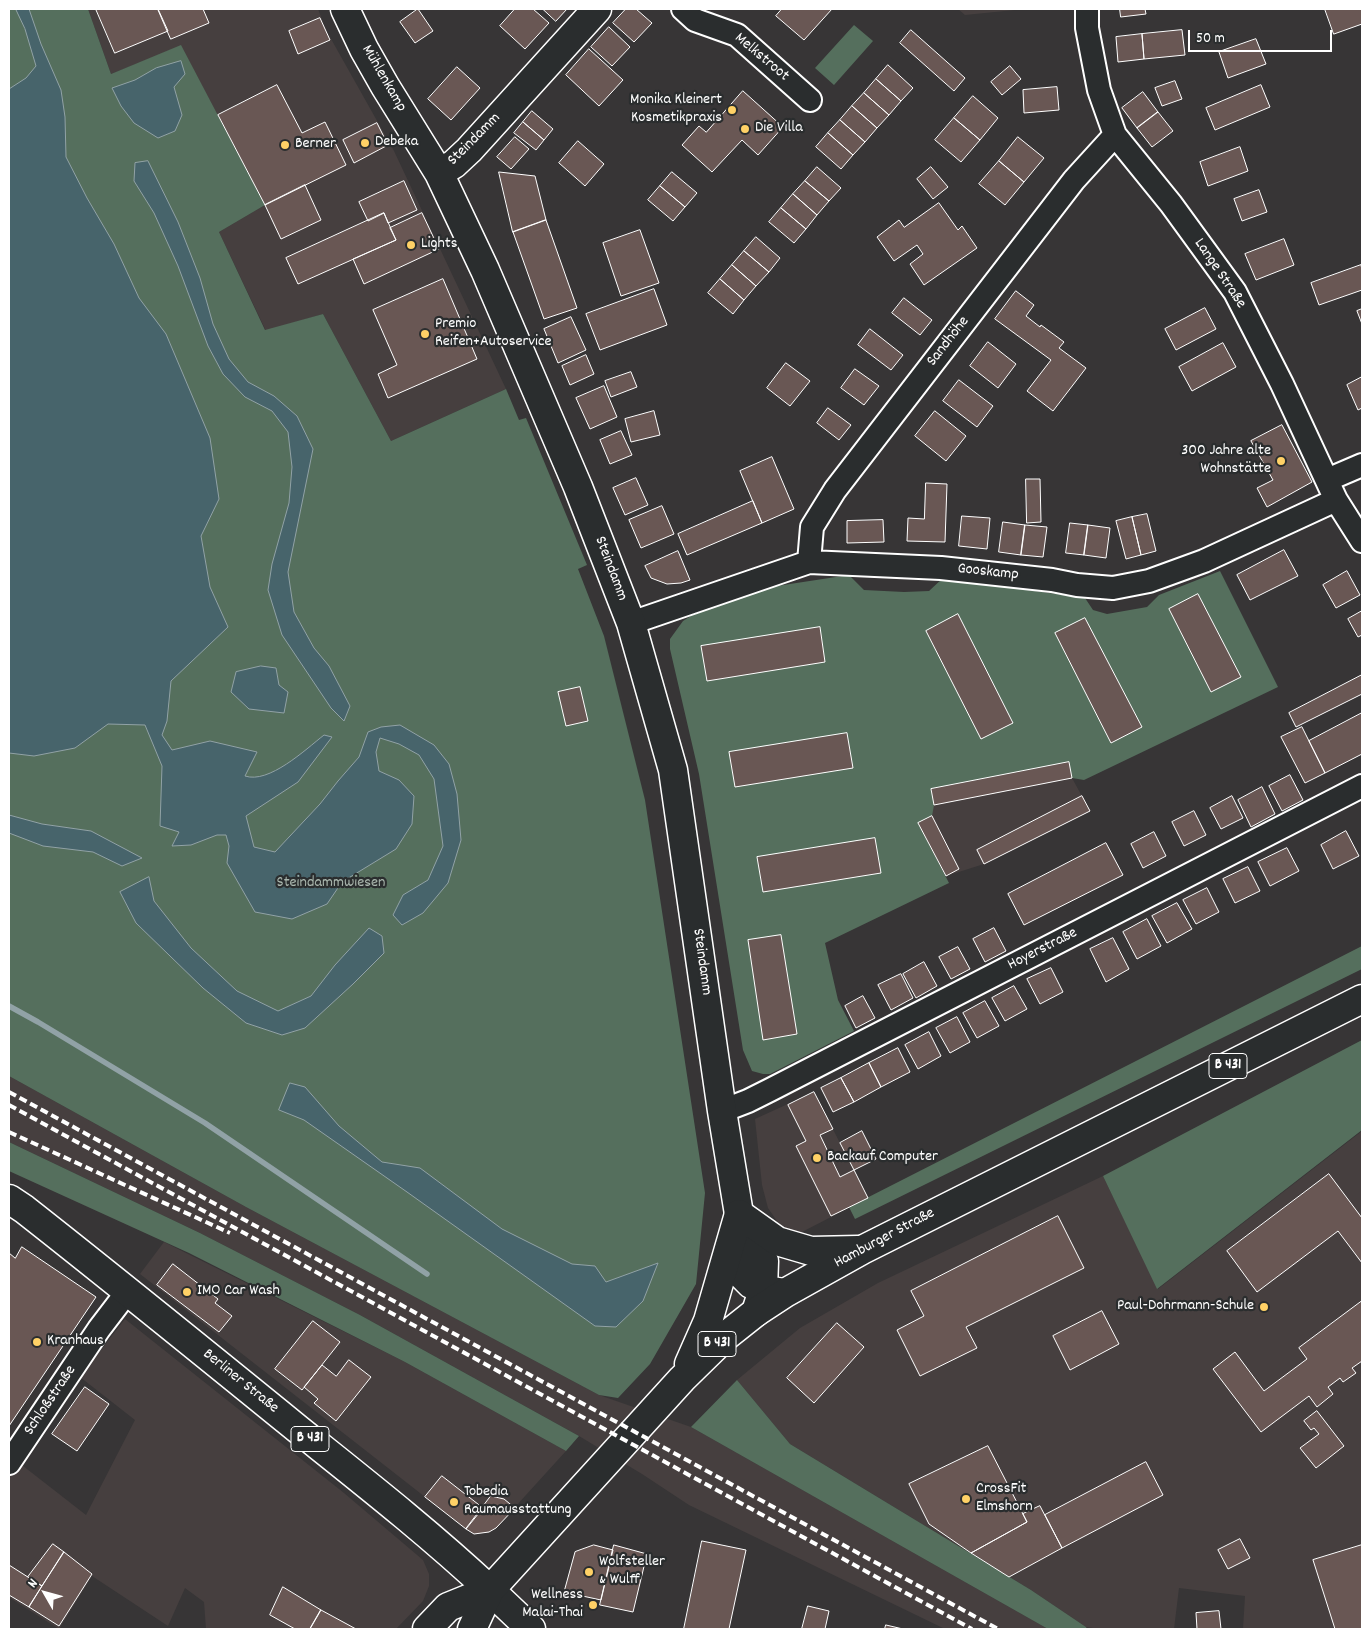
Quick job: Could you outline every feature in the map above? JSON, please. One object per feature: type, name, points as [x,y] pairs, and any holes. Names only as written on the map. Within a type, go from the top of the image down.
[{"type":"main road","name":"Mühlenkamp","points":[[345,9],[381,79],[439,173]]},
{"type":"main road","name":"Steindamm","points":[[597,9],[469,150],[454,164],[439,173],[484,270],[578,487],[631,623],[673,770],[722,1110],[739,1214],[731,1249],[738,1270],[768,1298]]},
{"type":"main road","name":"Hamburger Straße","points":[[490,1590],[682,1379],[768,1298],[1362,999]]},
{"type":"main road","name":"Berliner Straße","points":[[9,1199],[128,1290],[450,1553],[531,1629]]},
{"type":"main road","points":[[682,1379],[708,1322],[739,1214],[777,1241],[811,1251],[862,1250]]},
{"type":"main road","name":"B 431","points":[[428,1629],[448,1607],[490,1590]]},
{"type":"main road","name":"B 431","points":[[472,1629],[490,1590]]},
{"type":"street","name":"Melkstroot","points":[[683,9],[695,20],[737,35],[810,100]]},
{"type":"street","name":"Lange Straße","points":[[1086,9],[1087,28],[1099,90],[1115,135],[1171,204],[1235,292],[1282,384],[1331,490],[1362,541]]},
{"type":"street","name":"Sandhöhe","points":[[809,562],[812,527],[835,490],[1074,180],[1115,135]]},
{"type":"street","name":"Gooskamp","points":[[631,623],[809,562],[941,568],[1113,588],[1149,581],[1204,561],[1331,490],[1362,465]]},
{"type":"street","name":"Hoyerstraße","points":[[722,1110],[770,1090],[1362,786]]},
{"type":"street","name":"Schloßstraße","points":[[9,1463],[99,1329],[128,1290]]},
{"type":"shaded area","points":[[88,9],[318,9],[326,30],[394,151],[506,389],[391,441],[323,314],[266,331],[219,232],[265,205],[181,46],[111,74]]},
{"type":"shaded area","points":[[958,9],[1025,9],[965,15]]},
{"type":"shaded area","points":[[1069,762],[1072,778],[1090,811],[984,864],[946,876],[918,823],[934,805],[931,789]]},
{"type":"shaded area","points":[[9,1076],[246,1207],[599,1395],[691,1427],[1048,1629],[945,1629],[689,1505],[579,1436],[360,1315],[200,1233],[9,1142]]},
{"type":"shaded area","points":[[814,1092],[868,1198],[798,1234],[781,1227],[768,1208],[762,1185],[755,1119]]},
{"type":"shaded area","points":[[1362,1131],[1362,1629],[1243,1629],[1245,1596],[1179,1588],[1174,1629],[1100,1629],[1086,1627],[1031,1590],[790,1444],[737,1380],[800,1328],[878,1283],[1103,1176],[1158,1289]]},
{"type":"shaded area","points":[[164,1242],[405,1362],[566,1451],[496,1528],[489,1532],[474,1534],[140,1274]]},
{"type":"shaded area","points":[[125,1319],[344,1493],[423,1560],[429,1574],[429,1586],[423,1601],[396,1629],[206,1629],[204,1602],[185,1588],[168,1626],[92,1576],[59,1629],[10,1598],[9,1600],[9,1455],[86,1515],[135,1420],[80,1377]]},
{"type":"green space","name":"Steindammwiesen","points":[[9,9],[88,9],[111,74],[181,45],[265,205],[219,232],[265,330],[323,314],[391,441],[506,389],[519,420],[526,418],[587,565],[578,569],[604,636],[645,800],[705,1193],[696,1284],[650,1364],[618,1398],[599,1395],[246,1207],[9,1076]]},
{"type":"green space","points":[[854,25],[873,41],[834,85],[815,68]]},
{"type":"green space","points":[[1220,571],[1278,687],[1084,780],[1072,778],[1069,762],[931,789],[934,805],[932,816],[918,823],[949,883],[825,943],[838,1000],[854,1031],[770,1074],[752,1071],[743,1050],[699,774],[670,649],[670,639],[683,621],[697,612],[744,591],[849,575],[864,590],[929,591],[943,578],[1085,598],[1093,610],[1107,614],[1147,607],[1159,595]]},
{"type":"green space","points":[[1362,946],[1362,969],[855,1219],[849,1207]]},
{"type":"green space","points":[[1362,1040],[1362,1130],[1157,1289],[1103,1176]]},
{"type":"green space","points":[[9,1142],[200,1233],[360,1315],[579,1436],[566,1451],[405,1362],[189,1253],[9,1171]]},
{"type":"green space","points":[[737,1380],[790,1444],[1031,1590],[1087,1629],[1048,1629],[691,1427]]},
{"type":"water","points":[[16,9],[29,9],[41,44],[61,90],[65,117],[66,157],[114,244],[139,298],[166,334],[210,438],[219,499],[201,536],[210,587],[228,627],[171,681],[167,721],[162,735],[172,750],[210,741],[257,752],[245,776],[255,777],[265,775],[286,764],[324,735],[332,737],[298,782],[246,816],[254,847],[275,852],[320,804],[359,757],[368,732],[381,727],[400,725],[434,745],[449,764],[457,794],[461,840],[448,883],[423,913],[402,925],[393,915],[403,895],[428,880],[443,846],[434,779],[419,755],[399,744],[380,738],[376,752],[379,771],[399,780],[414,796],[412,824],[396,849],[342,882],[327,904],[292,919],[255,912],[227,863],[229,846],[226,835],[217,835],[191,845],[172,846],[179,832],[160,826],[162,766],[145,725],[108,724],[75,748],[34,756],[9,753],[9,89],[26,78],[36,66],[25,29]]},
{"type":"water","points":[[181,61],[185,74],[174,87],[182,115],[175,131],[158,138],[134,123],[121,106],[112,88],[135,80],[156,68]]},
{"type":"water","points":[[148,161],[178,222],[200,278],[213,324],[229,359],[248,382],[274,396],[297,416],[313,449],[288,572],[294,612],[314,648],[329,666],[350,706],[344,721],[331,708],[282,635],[268,590],[272,564],[289,503],[292,467],[288,432],[272,411],[245,397],[223,374],[208,346],[178,266],[154,213],[134,181],[135,163]]},
{"type":"water","points":[[261,666],[276,668],[279,685],[288,692],[284,713],[249,709],[231,692],[236,672]]},
{"type":"water","points":[[9,815],[42,824],[91,831],[142,858],[122,866],[93,852],[43,846],[9,833]]},
{"type":"water","points":[[149,877],[154,901],[191,948],[237,991],[278,1011],[311,996],[335,965],[369,928],[382,936],[384,953],[305,1028],[282,1035],[246,1023],[203,988],[136,923],[120,892]]},
{"type":"water","points":[[290,1083],[305,1087],[339,1126],[382,1162],[420,1168],[502,1229],[572,1264],[595,1266],[606,1282],[658,1263],[643,1301],[616,1327],[595,1326],[304,1120],[279,1110]]},
{"type":"building","points":[[96,9],[158,9],[168,31],[115,53]]},
{"type":"building","points":[[158,9],[203,9],[209,23],[171,39]]},
{"type":"building","points":[[418,9],[433,31],[415,43],[400,22]]},
{"type":"building","points":[[515,9],[533,9],[549,23],[525,49],[500,26]]},
{"type":"building","points":[[543,9],[567,9],[556,21]]},
{"type":"building","points":[[626,9],[636,9],[652,23],[634,42],[613,23]]},
{"type":"building","points":[[782,9],[832,9],[804,40],[776,16]]},
{"type":"building","points":[[1120,9],[1145,9],[1146,14],[1121,17]]},
{"type":"building","points":[[1325,9],[1362,9],[1362,24],[1334,34]]},
{"type":"building","points":[[320,18],[330,40],[298,54],[289,31]]},
{"type":"building","points":[[609,27],[630,47],[612,66],[591,47]]},
{"type":"building","points":[[911,30],[965,78],[954,91],[900,43]]},
{"type":"building","points":[[1182,30],[1185,55],[1144,59],[1142,34]]},
{"type":"building","points":[[1142,34],[1144,59],[1118,62],[1116,37]]},
{"type":"building","points":[[1256,39],[1266,64],[1228,78],[1219,52]]},
{"type":"building","points":[[589,49],[623,80],[599,106],[566,75]]},
{"type":"building","points":[[888,65],[913,88],[901,101],[876,79]]},
{"type":"building","points":[[1010,66],[1021,79],[1002,95],[991,82]]},
{"type":"building","points":[[457,67],[480,88],[451,120],[428,99]]},
{"type":"building","points":[[876,79],[901,101],[889,115],[864,93]]},
{"type":"building","points":[[1175,81],[1182,99],[1162,106],[1155,88]]},
{"type":"building","name":"Berner","points":[[277,85],[302,133],[325,122],[346,165],[265,205],[218,115]]},
{"type":"building","points":[[1261,85],[1270,107],[1215,130],[1206,108]]},
{"type":"building","points":[[1057,87],[1059,110],[1024,113],[1023,90]]},
{"type":"building","name":"Die Villa","points":[[743,91],[783,127],[758,155],[742,140],[712,172],[682,145],[699,126],[706,132]]},
{"type":"building","points":[[1143,92],[1158,112],[1137,128],[1122,108]]},
{"type":"building","points":[[864,93],[889,115],[877,128],[852,106]]},
{"type":"building","points":[[973,96],[998,118],[980,140],[954,118]]},
{"type":"building","points":[[852,106],[877,128],[865,142],[840,120]]},
{"type":"building","points":[[532,111],[553,129],[544,140],[523,122]]},
{"type":"building","points":[[1158,112],[1173,131],[1152,147],[1137,128]]},
{"type":"building","points":[[954,118],[980,140],[961,162],[935,140]]},
{"type":"building","points":[[840,120],[865,142],[853,155],[828,133]]},
{"type":"building","points":[[523,122],[544,140],[536,150],[514,133]]},
{"type":"building","name":"Debeka","points":[[377,123],[388,145],[354,163],[343,140]]},
{"type":"building","points":[[828,133],[853,155],[841,169],[816,147]]},
{"type":"building","points":[[515,137],[529,149],[511,169],[497,157]]},
{"type":"building","points":[[1018,137],[1044,158],[1024,182],[999,161]]},
{"type":"building","points":[[578,141],[604,164],[585,186],[559,163]]},
{"type":"building","points":[[1240,147],[1248,171],[1208,186],[1200,162]]},
{"type":"building","points":[[999,161],[1024,182],[1005,205],[979,184]]},
{"type":"building","points":[[817,167],[841,188],[829,201],[805,181]]},
{"type":"building","points":[[931,167],[948,187],[933,199],[917,179]]},
{"type":"building","points":[[499,172],[535,176],[546,220],[513,232]]},
{"type":"building","points":[[672,172],[697,193],[685,207],[660,186]]},
{"type":"building","points":[[404,181],[417,210],[388,223],[384,213],[368,221],[359,202]]},
{"type":"building","points":[[805,181],[829,201],[817,215],[793,194]]},
{"type":"building","points":[[305,185],[321,220],[281,239],[265,205]]},
{"type":"building","points":[[660,186],[685,207],[673,221],[648,200]]},
{"type":"building","points":[[1259,190],[1267,212],[1242,221],[1234,199]]},
{"type":"building","points":[[793,194],[817,215],[806,229],[781,208]]},
{"type":"building","points":[[939,203],[958,230],[962,226],[977,248],[924,285],[910,264],[923,254],[917,245],[894,261],[877,237],[899,220],[904,227]]},
{"type":"building","points":[[781,208],[806,229],[794,243],[769,222]]},
{"type":"building","points":[[384,213],[396,240],[298,284],[286,258]]},
{"type":"building","name":"Lights","points":[[422,213],[439,249],[364,284],[353,259],[396,240],[390,228]]},
{"type":"building","points":[[546,220],[577,308],[544,319],[513,232]]},
{"type":"building","points":[[640,230],[659,283],[621,296],[603,243]]},
{"type":"building","points":[[756,237],[780,258],[769,272],[744,251]]},
{"type":"building","points":[[1284,239],[1294,265],[1256,280],[1245,254]]},
{"type":"building","points":[[744,251],[769,272],[756,286],[732,265]]},
{"type":"building","points":[[732,265],[756,286],[744,300],[720,279]]},
{"type":"building","points":[[1361,265],[1362,290],[1319,305],[1311,283]]},
{"type":"building","name":"Premio Reifen+Autoservice","points":[[443,279],[477,359],[388,398],[378,374],[397,365],[373,310]]},
{"type":"building","points":[[720,279],[744,300],[733,314],[708,293]]},
{"type":"building","points":[[654,289],[667,325],[600,350],[586,314]]},
{"type":"building","points":[[1016,291],[1034,305],[1026,316],[1064,342],[1059,348],[1086,368],[1053,411],[1027,391],[1051,360],[995,319]]},
{"type":"building","points":[[904,298],[932,320],[920,335],[892,313]]},
{"type":"building","points":[[1205,308],[1216,329],[1176,350],[1165,329]]},
{"type":"building","points":[[1362,309],[1362,324],[1357,311]]},
{"type":"building","points":[[571,317],[586,350],[558,363],[544,329]]},
{"type":"building","points":[[870,329],[903,355],[891,370],[858,345]]},
{"type":"building","points":[[988,342],[1016,364],[998,388],[970,366]]},
{"type":"building","points":[[1223,343],[1236,367],[1192,391],[1179,367]]},
{"type":"building","points":[[586,355],[594,374],[570,385],[562,366]]},
{"type":"building","points":[[786,363],[810,381],[790,406],[767,388]]},
{"type":"building","points":[[855,369],[879,386],[864,405],[841,388]]},
{"type":"building","points":[[631,372],[637,387],[611,397],[605,381]]},
{"type":"building","points":[[1362,377],[1362,408],[1358,410],[1347,385]]},
{"type":"building","points":[[959,380],[993,406],[977,427],[943,401]]},
{"type":"building","points":[[604,386],[617,417],[590,429],[576,398]]},
{"type":"building","points":[[828,408],[851,425],[839,440],[817,423]]},
{"type":"building","points":[[654,411],[660,435],[631,442],[625,419]]},
{"type":"building","points":[[935,411],[966,436],[946,461],[915,436]]},
{"type":"building","name":"300 Jahre alte Wohnstätte","points":[[1282,425],[1312,482],[1267,507],[1257,488],[1273,480],[1251,441]]},
{"type":"building","points":[[621,431],[632,455],[610,464],[600,440]]},
{"type":"building","points":[[772,457],[794,509],[762,523],[740,471]]},
{"type":"building","points":[[636,478],[648,505],[625,515],[613,488]]},
{"type":"building","points":[[1026,479],[1040,479],[1041,522],[1027,523]]},
{"type":"building","points":[[926,483],[947,484],[945,542],[907,541],[908,518],[924,519]]},
{"type":"building","points":[[753,501],[762,523],[687,555],[678,534]]},
{"type":"building","points":[[662,506],[674,534],[641,548],[629,520]]},
{"type":"building","points":[[1147,514],[1156,551],[1141,555],[1132,517]]},
{"type":"building","points":[[962,516],[990,518],[987,549],[959,546]]},
{"type":"building","points":[[1132,517],[1141,555],[1126,559],[1116,521]]},
{"type":"building","points":[[883,520],[884,542],[847,543],[847,521]]},
{"type":"building","points":[[1003,522],[1025,525],[1021,555],[999,552]]},
{"type":"building","points":[[1070,523],[1088,525],[1084,555],[1066,553]]},
{"type":"building","points":[[1025,525],[1047,527],[1043,557],[1021,555]]},
{"type":"building","points":[[1088,525],[1110,528],[1106,558],[1084,555]]},
{"type":"building","points":[[1284,550],[1298,576],[1250,600],[1237,575]]},
{"type":"building","points":[[678,551],[690,580],[667,584],[651,578],[645,566]]},
{"type":"building","points":[[1347,571],[1360,595],[1336,608],[1323,585]]},
{"type":"building","points":[[1198,594],[1241,677],[1211,692],[1169,609]]},
{"type":"building","points":[[1362,611],[1362,635],[1358,637],[1348,619]]},
{"type":"building","points":[[958,614],[1013,723],[981,739],[926,631]]},
{"type":"building","points":[[1085,618],[1142,727],[1111,743],[1055,633]]},
{"type":"building","points":[[820,627],[825,662],[707,681],[701,646]]},
{"type":"building","points":[[1362,675],[1362,694],[1296,727],[1289,713]]},
{"type":"building","points":[[580,687],[588,721],[566,726],[558,692]]},
{"type":"building","points":[[1362,713],[1362,754],[1325,773],[1309,741]]},
{"type":"building","points":[[1302,727],[1325,773],[1305,783],[1281,737]]},
{"type":"building","points":[[847,733],[853,768],[735,787],[729,752]]},
{"type":"building","points":[[1069,762],[1072,778],[934,805],[931,789]]},
{"type":"building","points":[[1290,775],[1303,800],[1282,811],[1269,786]]},
{"type":"building","points":[[1262,787],[1275,814],[1251,827],[1238,800]]},
{"type":"building","points":[[1082,796],[1090,811],[984,864],[977,850]]},
{"type":"building","points":[[1232,796],[1243,818],[1221,829],[1210,808]]},
{"type":"building","points":[[1194,811],[1206,835],[1184,846],[1172,822]]},
{"type":"building","points":[[932,816],[959,869],[946,876],[918,823]]},
{"type":"building","points":[[1346,831],[1359,856],[1333,869],[1321,845]]},
{"type":"building","points":[[1154,832],[1166,856],[1143,868],[1131,844]]},
{"type":"building","points":[[875,838],[881,873],[763,892],[757,857]]},
{"type":"building","points":[[1106,843],[1123,875],[1024,925],[1008,894]]},
{"type":"building","points":[[1287,848],[1299,871],[1270,886],[1258,862]]},
{"type":"building","points":[[1248,867],[1260,891],[1235,903],[1223,879]]},
{"type":"building","points":[[1207,888],[1219,912],[1196,924],[1183,900]]},
{"type":"building","points":[[1177,903],[1192,929],[1167,943],[1152,916]]},
{"type":"building","points":[[1147,919],[1161,946],[1137,959],[1123,932]]},
{"type":"building","points":[[994,928],[1006,951],[985,962],[973,939]]},
{"type":"building","points":[[781,935],[797,1034],[763,1040],[748,940]]},
{"type":"building","points":[[1113,938],[1129,969],[1106,982],[1090,949]]},
{"type":"building","points":[[958,947],[970,969],[951,979],[939,957]]},
{"type":"building","points":[[924,962],[937,986],[916,998],[903,974]]},
{"type":"building","points":[[1051,968],[1063,992],[1040,1004],[1027,979]]},
{"type":"building","points":[[901,974],[913,998],[891,1010],[878,985]]},
{"type":"building","points":[[1014,986],[1027,1009],[1005,1021],[992,998]]},
{"type":"building","points":[[863,996],[875,1018],[856,1028],[845,1006]]},
{"type":"building","points":[[985,1001],[999,1026],[977,1038],[963,1013]]},
{"type":"building","points":[[957,1017],[970,1042],[950,1053],[936,1028]]},
{"type":"building","points":[[929,1032],[941,1056],[918,1069],[905,1045]]},
{"type":"building","points":[[898,1048],[910,1072],[881,1087],[869,1063]]},
{"type":"building","points":[[869,1063],[881,1087],[854,1102],[841,1078]]},
{"type":"building","points":[[841,1078],[854,1102],[833,1112],[821,1088]]},
{"type":"building","name":"Backauf Computer","points":[[814,1092],[833,1129],[820,1135],[840,1177],[854,1170],[868,1198],[831,1216],[796,1146],[806,1141],[788,1105]]},
{"type":"building","points":[[862,1131],[876,1159],[854,1170],[840,1143]]},
{"type":"building","points":[[1329,1174],[1362,1218],[1362,1263],[1338,1231],[1257,1292],[1227,1251]]},
{"type":"building","points":[[1058,1216],[1084,1268],[966,1327],[977,1348],[920,1376],[897,1330],[924,1316],[911,1291]]},
{"type":"building","name":"Kranhaus","points":[[22,1247],[96,1297],[9,1426],[9,1253],[15,1258]]},
{"type":"building","name":"IMO Car Wash","points":[[173,1264],[218,1299],[215,1303],[232,1316],[219,1332],[157,1285]]},
{"type":"building","points":[[1362,1301],[1362,1361],[1352,1368],[1356,1373],[1343,1382],[1340,1378],[1328,1387],[1333,1394],[1317,1407],[1309,1396],[1261,1432],[1213,1369],[1235,1352],[1264,1391],[1307,1359],[1299,1348]]},
{"type":"building","points":[[1102,1311],[1119,1344],[1070,1370],[1053,1336]]},
{"type":"building","points":[[313,1321],[340,1342],[302,1390],[275,1369]]},
{"type":"building","points":[[837,1323],[864,1347],[814,1403],[787,1378]]},
{"type":"building","points":[[349,1360],[371,1377],[336,1421],[314,1403],[318,1399],[304,1387],[322,1365],[336,1376]]},
{"type":"building","points":[[85,1387],[109,1404],[77,1451],[52,1434]]},
{"type":"building","points":[[1317,1411],[1344,1446],[1316,1468],[1300,1448],[1319,1434],[1314,1428],[1311,1430],[1304,1421]]},
{"type":"building","name":"CrossFit Elmshorn","points":[[988,1446],[1027,1522],[971,1553],[929,1524],[909,1484]]},
{"type":"building","points":[[1146,1462],[1163,1495],[1062,1548],[1045,1515]]},
{"type":"building","name":"Tobedia Raumausstattung","points":[[442,1476],[483,1508],[466,1529],[425,1497]]},
{"type":"building","points":[[491,1496],[504,1499],[515,1508],[496,1528],[489,1532],[474,1534],[466,1529]]},
{"type":"building","points":[[1040,1506],[1062,1548],[1009,1577],[971,1553],[1027,1522],[1023,1514]]},
{"type":"building","points":[[1240,1539],[1250,1558],[1228,1569],[1218,1550]]},
{"type":"building","points":[[702,1541],[746,1550],[729,1629],[684,1629]]},
{"type":"building","points":[[53,1544],[64,1552],[42,1586],[28,1577]]},
{"type":"building","name":"Wolfsteller & Wulff","points":[[594,1545],[613,1550],[601,1600],[564,1592],[575,1552]]},
{"type":"building","points":[[614,1545],[647,1554],[633,1612],[600,1605]]},
{"type":"building","points":[[1362,1545],[1362,1629],[1335,1629],[1313,1560]]},
{"type":"building","points":[[64,1552],[92,1574],[59,1626],[29,1607]]},
{"type":"building","points":[[9,1565],[42,1586],[29,1607],[9,1595]]},
{"type":"building","points":[[283,1587],[321,1610],[310,1629],[295,1629],[270,1615]]},
{"type":"building","points":[[808,1606],[829,1611],[825,1629],[802,1629]]},
{"type":"building","points":[[321,1610],[356,1629],[310,1629]]},
{"type":"building","points":[[1219,1611],[1221,1629],[1197,1629],[1196,1613]]},
{"type":"building","points":[[886,1625],[903,1629],[885,1629]]},
{"type":"waterway","points":[[9,1006],[205,1123],[427,1274]]},
{"type":"railway","points":[[9,1092],[998,1629]]},
{"type":"railway","points":[[9,1105],[972,1629]]},
{"type":"railway","points":[[9,1132],[230,1233]]},
{"type":"place","name":"Monika Kleinert Kosmetikpraxis","points":[[732,110]]},
{"type":"place","name":"Die Villa","points":[[745,129]]},
{"type":"place","name":"Debeka","points":[[365,143]]},
{"type":"place","name":"Berner","points":[[285,145]]},
{"type":"place","name":"Lights","points":[[411,245]]},
{"type":"place","name":"Premio Reifen+Autoservice","points":[[425,334]]},
{"type":"place","name":"300 Jahre alte Wohnstätte","points":[[1281,461]]},
{"type":"place","name":"Backauf Computer","points":[[817,1158]]},
{"type":"place","name":"IMO Car Wash","points":[[187,1292]]},
{"type":"place","name":"Paul-Dohrmann-Schule","points":[[1264,1307]]},
{"type":"place","name":"Kranhaus","points":[[37,1342]]},
{"type":"place","name":"CrossFit Elmshorn","points":[[966,1499]]},
{"type":"place","name":"Tobedia Raumausstattung","points":[[454,1502]]},
{"type":"place","name":"Wolfsteller & Wulff","points":[[589,1572]]},
{"type":"place","name":"Wellness Malai-Thai","points":[[593,1605]]}]
